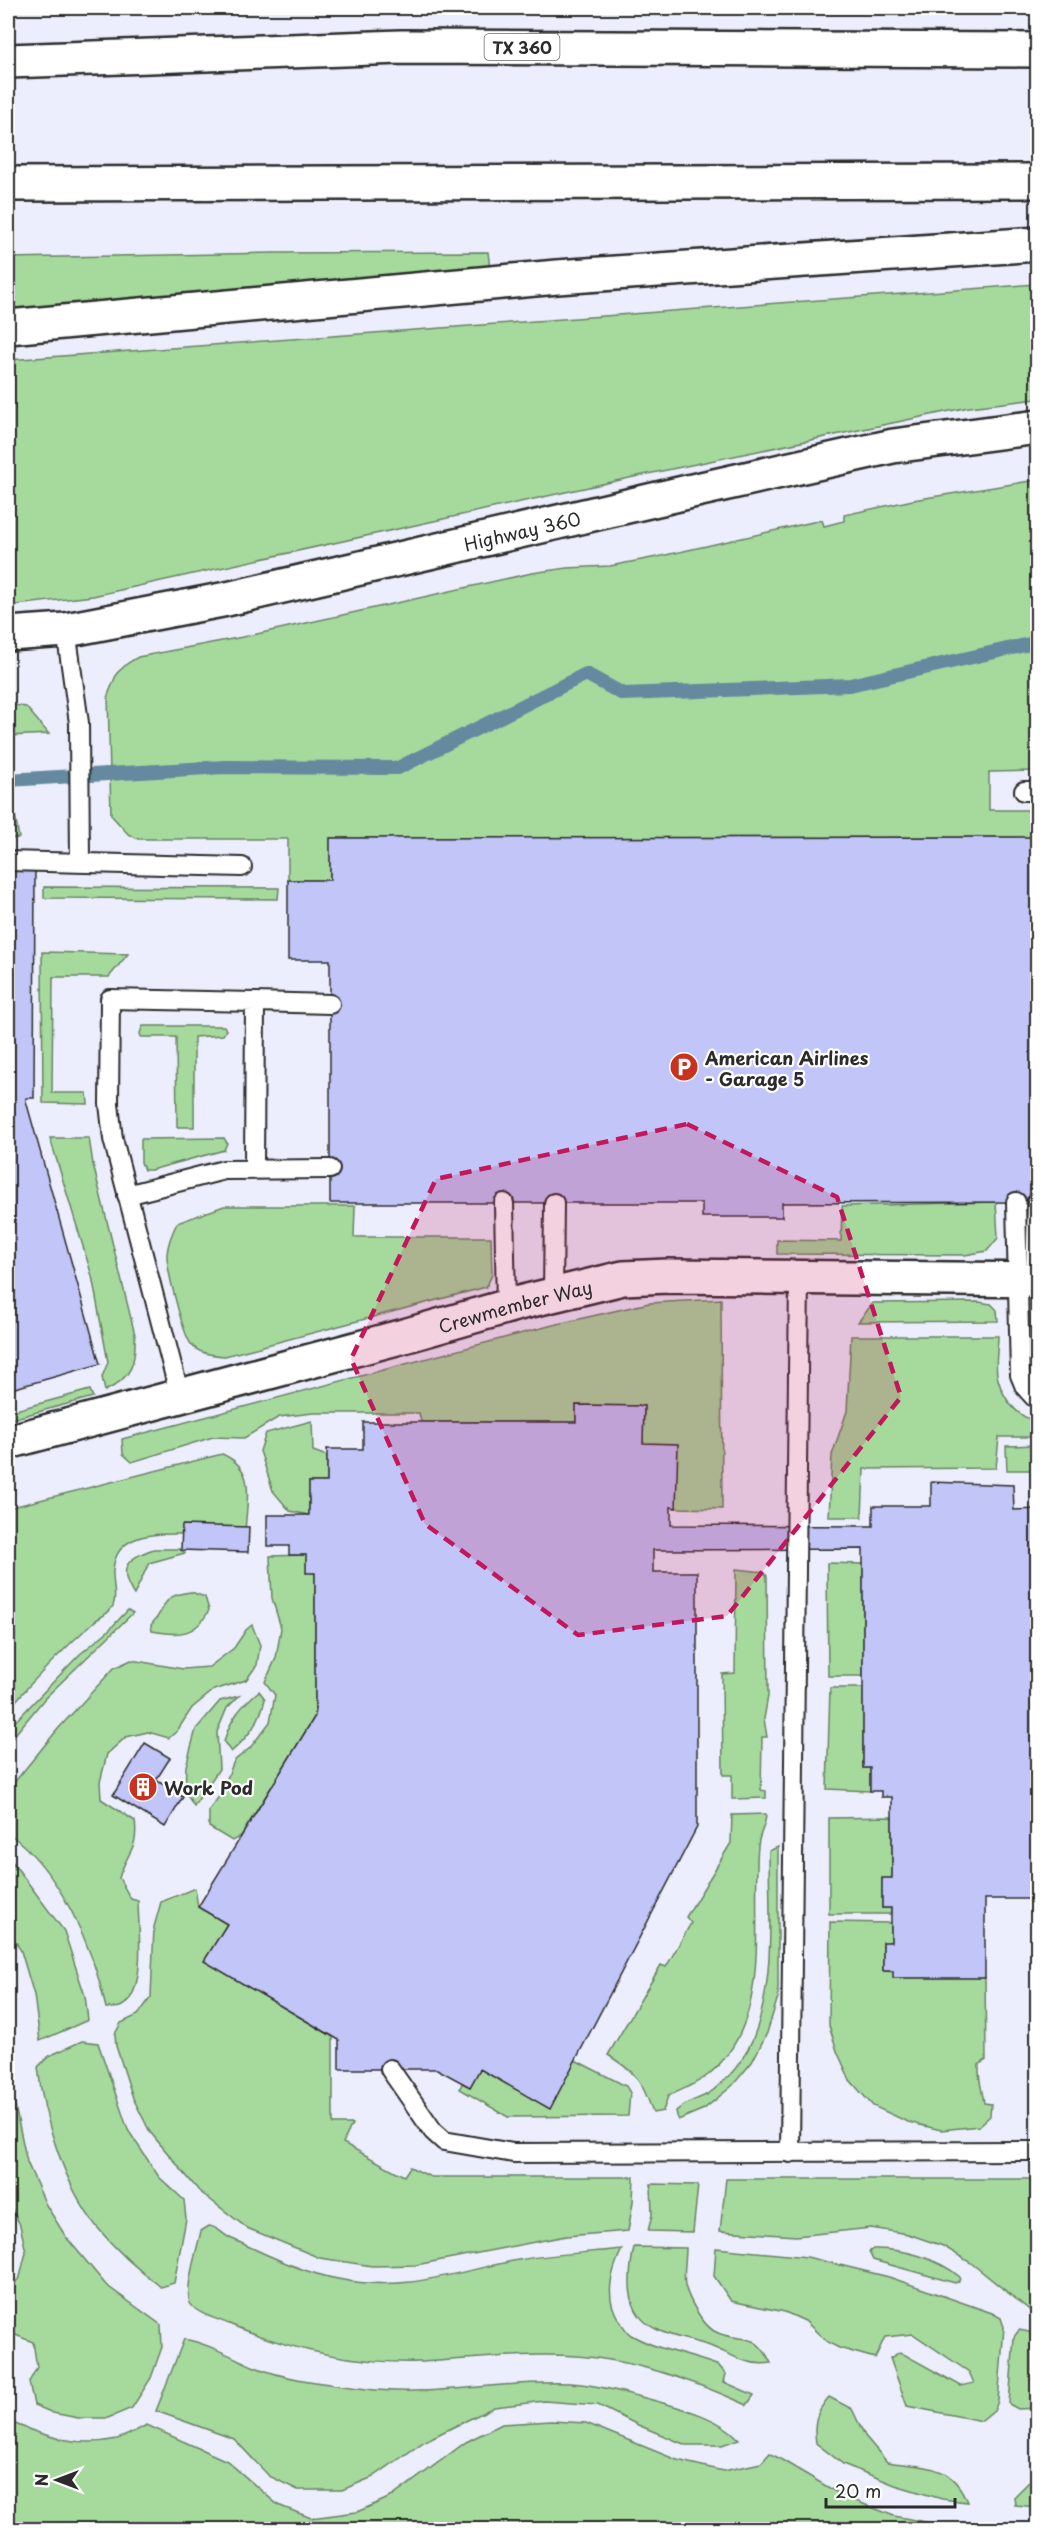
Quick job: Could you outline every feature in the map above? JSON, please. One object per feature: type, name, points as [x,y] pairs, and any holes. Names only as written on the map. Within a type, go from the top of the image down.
[{"type":"main road","name":"TX 360","points":[[8,61],[401,47],[1038,50]]},
{"type":"main road","points":[[8,184],[1038,181]]},
{"type":"main road","points":[[8,327],[557,277],[1038,244]]},
{"type":"main road","name":"Highway 360","points":[[8,634],[66,630],[227,599],[692,490],[893,446],[1038,427]]},
{"type":"main road","name":"Crewmember Way","points":[[8,1443],[506,1306],[623,1278],[668,1276],[1030,1279]]},
{"type":"lane","points":[[66,630],[79,723],[80,862]]},
{"type":"lane","points":[[8,861],[242,867]]},
{"type":"lane","points":[[180,1396],[113,1139],[109,1104],[110,999],[330,1005]]},
{"type":"lane","points":[[255,1002],[255,1168]]},
{"type":"lane","points":[[127,1195],[224,1170],[330,1169]]},
{"type":"lane","points":[[1017,1202],[1030,1279]]},
{"type":"lane","points":[[1037,1202],[1020,1375],[1025,1387],[1034,1397],[1038,1397]]},
{"type":"lane","points":[[504,1203],[506,1306]]},
{"type":"lane","points":[[553,1295],[554,1203]]},
{"type":"lane","points":[[790,2153],[799,1277]]},
{"type":"lane","points":[[390,2069],[433,2131],[444,2141],[513,2153],[1038,2151]]},
{"type":"highlighted area","points":[[687,1124],[837,1197],[901,1397],[727,1616],[578,1635],[425,1524],[351,1359],[436,1179]]},
{"type":"green space","points":[[488,252],[490,269],[8,311],[8,258]]},
{"type":"green space","points":[[1037,284],[1037,399],[969,407],[643,475],[93,596],[8,606],[8,360]]},
{"type":"green space","points":[[1037,480],[1037,771],[989,772],[989,810],[1037,810],[1037,837],[330,838],[330,880],[288,880],[288,839],[138,839],[128,834],[111,815],[108,695],[117,673],[138,657],[248,636],[532,573],[567,568],[610,566],[822,520],[824,526],[844,521],[844,515],[913,500]]},
{"type":"green space","points":[[8,704],[26,707],[49,734],[8,736]]},
{"type":"green space","points":[[11,792],[19,838],[8,839],[8,793]]},
{"type":"green space","points":[[44,887],[279,888],[278,899],[44,898]]},
{"type":"green space","points":[[42,952],[128,954],[109,977],[53,977],[52,1093],[87,1093],[88,1104],[43,1103]]},
{"type":"green space","points":[[143,1026],[224,1026],[226,1030],[223,1035],[194,1037],[194,1127],[177,1127],[176,1037],[141,1037]]},
{"type":"green space","points":[[50,1138],[89,1138],[93,1164],[135,1335],[135,1354],[127,1375],[105,1391],[102,1377],[108,1362],[92,1276]]},
{"type":"green space","points":[[224,1138],[227,1143],[224,1150],[151,1170],[144,1170],[141,1162],[141,1139]]},
{"type":"green space","points":[[996,1202],[998,1238],[987,1251],[965,1255],[777,1254],[777,1240],[841,1241],[842,1206]]},
{"type":"green space","points":[[224,1206],[355,1206],[354,1237],[491,1237],[492,1275],[486,1287],[225,1356],[206,1353],[191,1344],[184,1328],[169,1272],[167,1254],[170,1238],[177,1223]]},
{"type":"green space","points":[[721,1299],[722,1509],[676,1508],[643,1443],[644,1406],[576,1405],[576,1422],[421,1422],[419,1413],[313,1413],[279,1417],[244,1438],[213,1437],[132,1462],[123,1454],[122,1439],[553,1325],[649,1303]]},
{"type":"green space","points":[[979,1302],[991,1304],[997,1310],[998,1321],[858,1322],[873,1303]]},
{"type":"green space","points":[[851,1336],[998,1336],[996,1369],[1000,1386],[1007,1400],[1017,1411],[1037,1421],[1037,1437],[999,1437],[996,1468],[864,1469],[862,1517],[829,1517],[832,1455],[847,1411]]},
{"type":"green space","points":[[90,1390],[93,1397],[8,1420],[8,1412]]},
{"type":"green space","points":[[312,1421],[313,1451],[327,1456],[327,1482],[309,1482],[309,1515],[290,1511],[273,1491],[260,1451],[266,1433]]},
{"type":"green space","points":[[1037,1445],[1037,1470],[1007,1470],[1006,1446]]},
{"type":"green space","points":[[222,1454],[241,1468],[245,1477],[248,1498],[245,1534],[166,1534],[141,1537],[130,1541],[116,1558],[113,1571],[115,1597],[113,1606],[61,1653],[8,1710],[8,1508]]},
{"type":"green space","points":[[154,1549],[179,1549],[185,1553],[149,1563],[134,1595],[126,1578],[127,1566],[137,1556]]},
{"type":"green space","points":[[306,1555],[315,1573],[315,1716],[241,1836],[232,1841],[209,1827],[209,1810],[221,1794],[234,1761],[250,1748],[270,1722],[275,1695],[265,1682],[276,1658],[281,1628],[272,1598],[270,1556]]},
{"type":"green space","points":[[827,1563],[863,1564],[863,1676],[828,1676]]},
{"type":"green space","points":[[736,1569],[764,1572],[767,1576],[768,1696],[764,1719],[767,1737],[762,1737],[761,1790],[766,1791],[766,1798],[732,1799],[732,1775],[723,1775],[722,1674],[735,1673]]},
{"type":"green space","points":[[191,1592],[205,1597],[209,1610],[198,1625],[178,1633],[152,1631],[151,1625],[169,1599]]},
{"type":"green space","points":[[128,1610],[133,1613],[45,1698],[8,1743],[9,1728],[79,1655],[108,1631]]},
{"type":"green space","points":[[252,1625],[260,1645],[257,1665],[246,1680],[214,1690],[192,1708],[177,1731],[169,1738],[148,1732],[126,1737],[107,1754],[100,1782],[101,1799],[135,1821],[134,1845],[119,1878],[131,1899],[138,1901],[140,1959],[135,1989],[129,2000],[120,2007],[106,2008],[93,1960],[72,1912],[43,1867],[8,1833],[8,1790],[58,1729],[114,1668],[131,1660],[183,1669],[209,1667],[234,1648]]},
{"type":"green space","points":[[830,1688],[863,1688],[863,1768],[870,1768],[870,1791],[827,1789]]},
{"type":"green space","points":[[259,1691],[265,1699],[257,1722],[243,1741],[231,1752],[224,1742],[229,1726],[247,1702]]},
{"type":"green space","points":[[239,1696],[227,1708],[217,1732],[219,1769],[194,1806],[185,1792],[186,1766],[196,1729],[220,1701]]},
{"type":"green space","points":[[766,1814],[757,1850],[754,1979],[750,2006],[741,2031],[727,2055],[708,2075],[668,2096],[663,2111],[653,2113],[638,2079],[608,2055],[661,1965],[666,1967],[691,1923],[686,1917],[731,1843],[732,1815]]},
{"type":"green space","points":[[892,1817],[892,1878],[882,1879],[882,1908],[891,1908],[891,1914],[829,1914],[829,1818]]},
{"type":"green space","points":[[778,1847],[778,1997],[767,2033],[752,2062],[732,2086],[704,2109],[678,2120],[676,2111],[679,2108],[708,2094],[735,2069],[749,2047],[759,2022],[765,1994],[770,1935],[769,1851]]},
{"type":"green space","points":[[8,1856],[64,1931],[85,1996],[88,2020],[40,2041],[34,1995],[21,1951],[8,1928]]},
{"type":"green space","points":[[195,1888],[198,1907],[227,1924],[205,1961],[333,2037],[333,2124],[352,2124],[343,2143],[404,2176],[410,2167],[431,2177],[634,2177],[628,2231],[566,2236],[416,2265],[372,2266],[320,2258],[247,2228],[199,2191],[150,2132],[133,2098],[116,2046],[115,2034],[121,2023],[138,2015],[151,1997],[154,1927],[161,1902]]},
{"type":"green space","points":[[830,1922],[891,1923],[891,1942],[883,1943],[883,1971],[985,1978],[986,2060],[979,2065],[979,2070],[984,2103],[991,2104],[990,2116],[979,2126],[941,2130],[908,2122],[873,2106],[850,2080],[837,2051],[829,2025]]},
{"type":"green space","points":[[82,2041],[98,2043],[128,2130],[159,2177],[184,2200],[186,2219],[174,2283],[161,2287],[127,2259],[104,2235],[85,2211],[57,2151],[45,2107],[38,2067],[49,2056]]},
{"type":"green space","points":[[575,2060],[626,2086],[630,2093],[628,2116],[508,2117],[460,2089],[462,2083],[470,2087],[480,2069],[549,2108]]},
{"type":"green space","points":[[10,2083],[27,2162],[46,2205],[66,2237],[106,2285],[161,2325],[162,2347],[151,2378],[132,2408],[108,2418],[78,2418],[53,2413],[34,2405],[29,2382],[37,2367],[33,2342],[8,2332],[8,2291],[20,2277],[26,2252],[20,2225],[8,2201],[8,2084]]},
{"type":"green space","points":[[726,2179],[1037,2179],[1037,2316],[971,2263],[943,2246],[908,2234],[871,2228],[796,2236],[720,2231]]},
{"type":"green space","points":[[651,2184],[698,2185],[693,2232],[648,2231],[652,2215]]},
{"type":"green space","points":[[209,2226],[232,2239],[297,2267],[324,2276],[362,2283],[407,2282],[531,2258],[622,2249],[612,2276],[610,2293],[614,2311],[628,2332],[652,2345],[719,2366],[726,2374],[724,2382],[754,2395],[747,2405],[662,2372],[628,2363],[586,2357],[538,2355],[419,2362],[370,2361],[322,2354],[275,2341],[208,2316],[190,2303],[190,2278],[201,2231]]},
{"type":"green space","points":[[634,2247],[686,2248],[685,2285],[700,2317],[714,2331],[752,2341],[765,2352],[771,2363],[754,2363],[739,2359],[710,2346],[662,2332],[646,2322],[638,2314],[631,2293],[630,2270]]},
{"type":"green space","points":[[716,2248],[807,2257],[889,2277],[1001,2318],[1004,2327],[998,2401],[994,2411],[982,2421],[907,2406],[890,2358],[900,2352],[961,2386],[974,2383],[969,2372],[913,2334],[885,2337],[875,2358],[839,2348],[827,2342],[805,2321],[785,2312],[731,2301],[714,2276]]},
{"type":"green space","points":[[873,2249],[907,2252],[941,2264],[960,2277],[959,2281],[955,2283],[873,2260],[869,2252]]},
{"type":"green space","points":[[1019,2330],[1037,2337],[1037,2408],[1018,2409],[1009,2404],[1014,2337]]},
{"type":"green space","points":[[184,2339],[211,2347],[255,2367],[282,2376],[366,2389],[417,2391],[544,2383],[593,2386],[693,2412],[723,2426],[739,2439],[722,2445],[686,2445],[598,2405],[544,2401],[494,2407],[425,2441],[373,2477],[342,2490],[298,2490],[269,2476],[234,2439],[156,2411]]},
{"type":"green space","points":[[829,2397],[852,2409],[865,2436],[887,2462],[935,2469],[945,2473],[961,2489],[967,2502],[942,2499],[895,2485],[843,2464],[816,2443],[816,2418]]},
{"type":"green space","points":[[8,2421],[48,2436],[88,2442],[117,2439],[147,2425],[227,2461],[278,2505],[311,2518],[357,2512],[393,2496],[466,2442],[502,2424],[551,2421],[586,2423],[677,2460],[723,2471],[761,2463],[770,2453],[843,2496],[894,2516],[962,2529],[8,2529]]},
{"type":"green space","points":[[1037,2479],[1037,2507],[1015,2505],[1014,2497],[1030,2481]]},
{"type":"building","name":"American Airlines - Garage 5","points":[[1038,837],[1038,1202],[782,1203],[782,1217],[702,1217],[702,1203],[330,1203],[330,960],[288,960],[288,880],[330,880],[330,838]]},
{"type":"building","points":[[8,864],[35,864],[34,1098],[26,1098],[26,1101],[100,1364],[8,1390]]},
{"type":"building","points":[[576,1405],[644,1406],[643,1443],[678,1444],[676,1508],[671,1507],[671,1525],[873,1526],[873,1506],[931,1506],[931,1482],[1013,1485],[1014,1510],[1038,1509],[1038,1899],[985,1899],[985,1978],[893,1978],[893,1971],[883,1971],[883,1942],[891,1942],[891,1908],[882,1908],[882,1878],[892,1878],[892,1797],[881,1797],[881,1791],[870,1791],[870,1768],[863,1768],[863,1549],[653,1550],[653,1572],[697,1572],[697,1827],[550,2109],[480,2069],[470,2087],[437,2069],[339,2069],[339,2040],[204,1961],[227,1924],[198,1907],[315,1716],[315,1573],[306,1573],[306,1555],[289,1555],[289,1546],[267,1546],[267,1515],[309,1515],[309,1482],[327,1482],[327,1449],[363,1449],[363,1422],[576,1422]]},
{"type":"building","points":[[182,1525],[249,1527],[248,1552],[181,1550]]},
{"type":"building","name":"Work Pod","points":[[145,1743],[170,1758],[156,1780],[183,1797],[165,1827],[113,1795]]},
{"type":"waterway","points":[[8,780],[224,767],[398,768],[586,674],[623,694],[850,685],[1038,642]]},
{"type":"place","name":"American Airlines - Garage 5","points":[[684,1067]]},
{"type":"place","name":"Work Pod","points":[[143,1787]]}]
